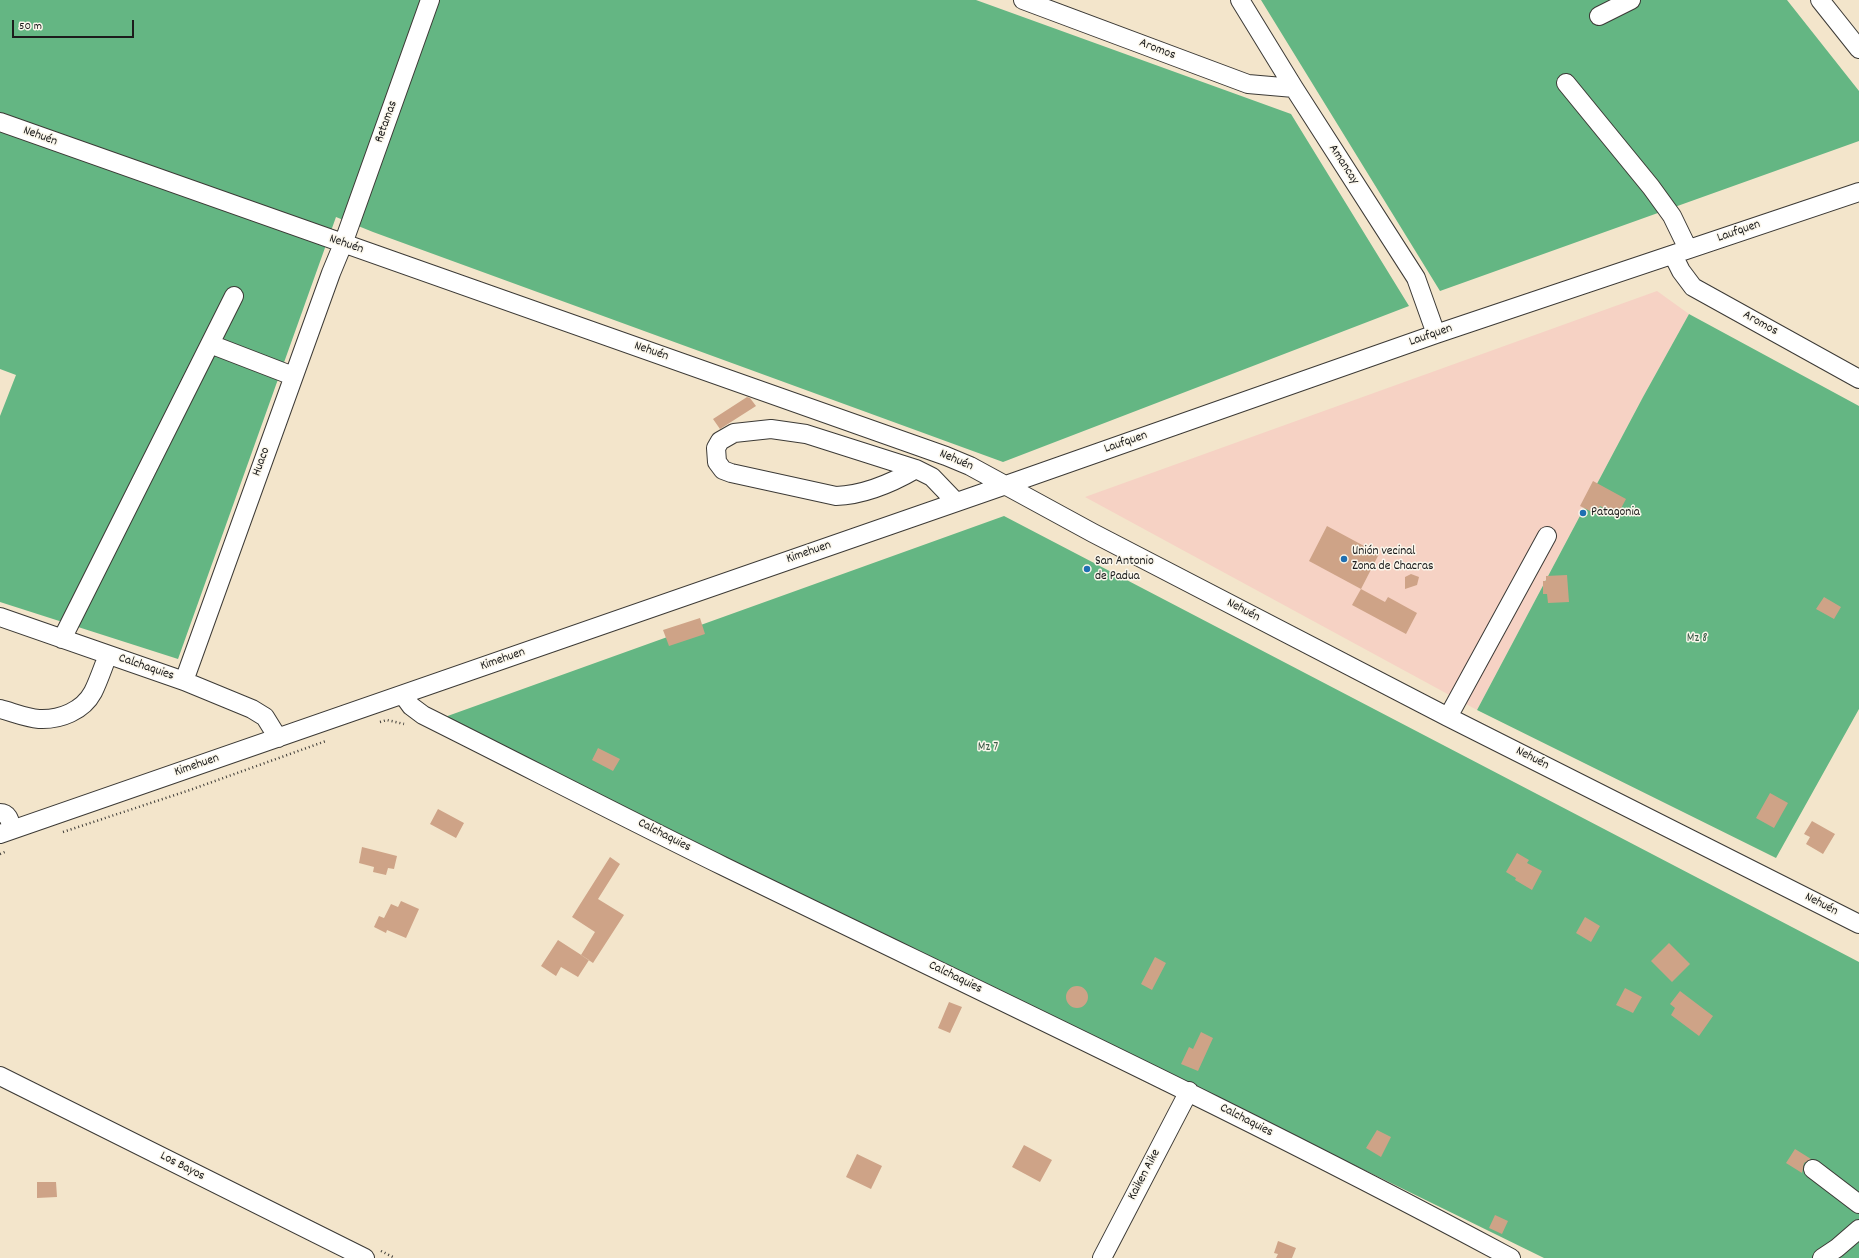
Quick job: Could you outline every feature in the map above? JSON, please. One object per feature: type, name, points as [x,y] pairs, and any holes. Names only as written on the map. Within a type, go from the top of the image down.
[{"type":"street","name":"Retamas","points":[[343,244],[430,0]]},
{"type":"street","name":"Aromos","points":[[1023,0],[1248,84],[1294,88]]},
{"type":"street","name":"Amancay","points":[[1240,0],[1294,88],[1416,278],[1436,334]]},
{"type":"street","points":[[1599,16],[1631,0]]},
{"type":"street","points":[[1820,0],[1859,49]]},
{"type":"street","name":"Aromos","points":[[1566,83],[1672,216],[1680,252],[1681,271],[1693,287],[1859,379]]},
{"type":"street","name":"Nehuén","points":[[0,122],[946,456],[1006,485],[1093,533],[1448,717],[1859,924]]},
{"type":"street","name":"Laufquen","points":[[1006,485],[1436,334],[1859,192]]},
{"type":"street","name":"Huaco","points":[[184,681],[293,376],[343,244]]},
{"type":"street","points":[[62,639],[234,296]]},
{"type":"street","points":[[210,344],[293,376]]},
{"type":"street","points":[[916,469],[900,478],[852,496],[836,496],[730,473],[723,470],[717,462],[716,448],[720,441],[734,433],[772,429],[806,434],[916,469],[932,477],[956,502]]},
{"type":"street","name":"Kimehuen","points":[[6,831],[403,695],[1006,485]]},
{"type":"street","points":[[1448,717],[1547,536]]},
{"type":"street","name":"Calchaquies","points":[[0,617],[184,681],[252,709],[265,717],[278,738]]},
{"type":"street","points":[[0,709],[38,719],[56,717],[76,711],[85,704],[93,692],[108,655]]},
{"type":"street","name":"Calchaquies","points":[[403,695],[411,706],[430,719],[719,864],[1189,1091],[1431,1214],[1511,1258]]},
{"type":"street","points":[[0,813],[3,813],[9,817],[6,831]]},
{"type":"street","name":"Los Bayos","points":[[0,1076],[364,1258]]},
{"type":"street","name":"Kaiken Aike","points":[[1102,1258],[1189,1091]]},
{"type":"street","points":[[1813,1169],[1859,1204]]},
{"type":"street","points":[[1822,1258],[1837,1248],[1859,1229]]},
{"type":"path","points":[[374,724],[387,720],[407,725]]},
{"type":"path","points":[[59,833],[190,790],[331,739]]},
{"type":"path","points":[[0,854],[15,848]]},
{"type":"shaded area","points":[[1657,291],[1689,314],[1643,397],[1477,710],[1085,497]]},
{"type":"green space","points":[[0,0],[976,0],[1291,114],[1409,306],[1003,462],[373,232],[336,217],[178,659],[0,602],[0,416],[16,375],[0,369]]},
{"type":"green space","points":[[1261,0],[1787,0],[1859,91],[1859,141],[1440,291]]},
{"type":"green space","name":"Mz 8","points":[[1689,314],[1859,406],[1859,709],[1776,858],[1477,710],[1643,397]]},
{"type":"green space","name":"Mz 7","points":[[1004,516],[1859,962],[1859,1258],[1544,1258],[442,718]]},
{"type":"building","points":[[747,397],[750,398],[756,406],[720,429],[713,419]]},
{"type":"building","name":"Patagonia","points":[[1593,481],[1626,499],[1617,516],[1600,506],[1596,514],[1580,506]]},
{"type":"building","points":[[1327,526],[1379,554],[1361,589],[1309,561]]},
{"type":"building","points":[[1411,574],[1419,577],[1417,585],[1405,589],[1405,577]]},
{"type":"building","points":[[1567,575],[1569,602],[1548,603],[1547,594],[1543,594],[1543,581],[1546,581],[1546,576]]},
{"type":"building","points":[[1361,589],[1385,602],[1388,597],[1417,613],[1406,634],[1352,605]]},
{"type":"building","points":[[1824,597],[1841,607],[1834,619],[1816,609]]},
{"type":"building","points":[[700,618],[705,634],[669,646],[663,630]]},
{"type":"building","points":[[598,748],[620,759],[613,771],[592,760]]},
{"type":"building","points":[[1770,793],[1788,803],[1774,828],[1756,818]]},
{"type":"building","points":[[438,809],[464,823],[456,838],[430,824]]},
{"type":"building","points":[[1812,821],[1835,834],[1823,854],[1806,844],[1810,837],[1804,834]]},
{"type":"building","points":[[362,847],[397,856],[394,869],[388,868],[386,875],[373,872],[374,867],[359,863]]},
{"type":"building","points":[[1517,853],[1529,860],[1527,863],[1542,871],[1532,890],[1515,880],[1516,878],[1506,872]]},
{"type":"building","points":[[610,857],[620,864],[598,899],[624,915],[593,963],[581,955],[595,932],[572,917]]},
{"type":"building","points":[[401,901],[419,909],[406,938],[387,930],[386,933],[374,927],[379,916],[384,918],[391,904],[398,907]]},
{"type":"building","points":[[1585,917],[1600,926],[1591,942],[1576,933]]},
{"type":"building","points":[[558,940],[589,960],[578,977],[561,967],[556,976],[541,966]]},
{"type":"building","points":[[1669,943],[1690,964],[1672,982],[1651,961]]},
{"type":"building","points":[[1155,957],[1166,963],[1152,990],[1141,984]]},
{"type":"building","points":[[1077,986],[1085,989],[1088,997],[1085,1005],[1077,1008],[1069,1005],[1066,997],[1069,989]]},
{"type":"building","points":[[1625,988],[1642,997],[1633,1013],[1616,1005]]},
{"type":"building","points":[[1680,991],[1713,1016],[1699,1036],[1671,1015],[1675,1008],[1670,1004]]},
{"type":"building","points":[[949,1002],[962,1007],[950,1033],[938,1028]]},
{"type":"building","points":[[1201,1032],[1213,1038],[1198,1071],[1181,1064],[1189,1047],[1193,1049]]},
{"type":"building","points":[[1377,1130],[1391,1137],[1381,1157],[1366,1148]]},
{"type":"building","points":[[1024,1145],[1052,1160],[1040,1182],[1012,1167]]},
{"type":"building","points":[[1795,1149],[1811,1159],[1804,1163],[1802,1173],[1786,1163]]},
{"type":"building","points":[[857,1154],[882,1166],[871,1189],[846,1177]]},
{"type":"building","points":[[37,1182],[56,1182],[57,1197],[37,1198]]},
{"type":"building","points":[[1495,1215],[1508,1221],[1502,1234],[1489,1228]]},
{"type":"building","points":[[1278,1241],[1296,1248],[1292,1258],[1276,1258],[1278,1254],[1274,1253]]},
{"type":"place","name":"Patagonia","points":[[1583,513]]},
{"type":"place","name":"Unión vecinal Zona de Chacras","points":[[1344,559]]},
{"type":"place","name":"San Antonio de Padua","points":[[1087,569]]}]
